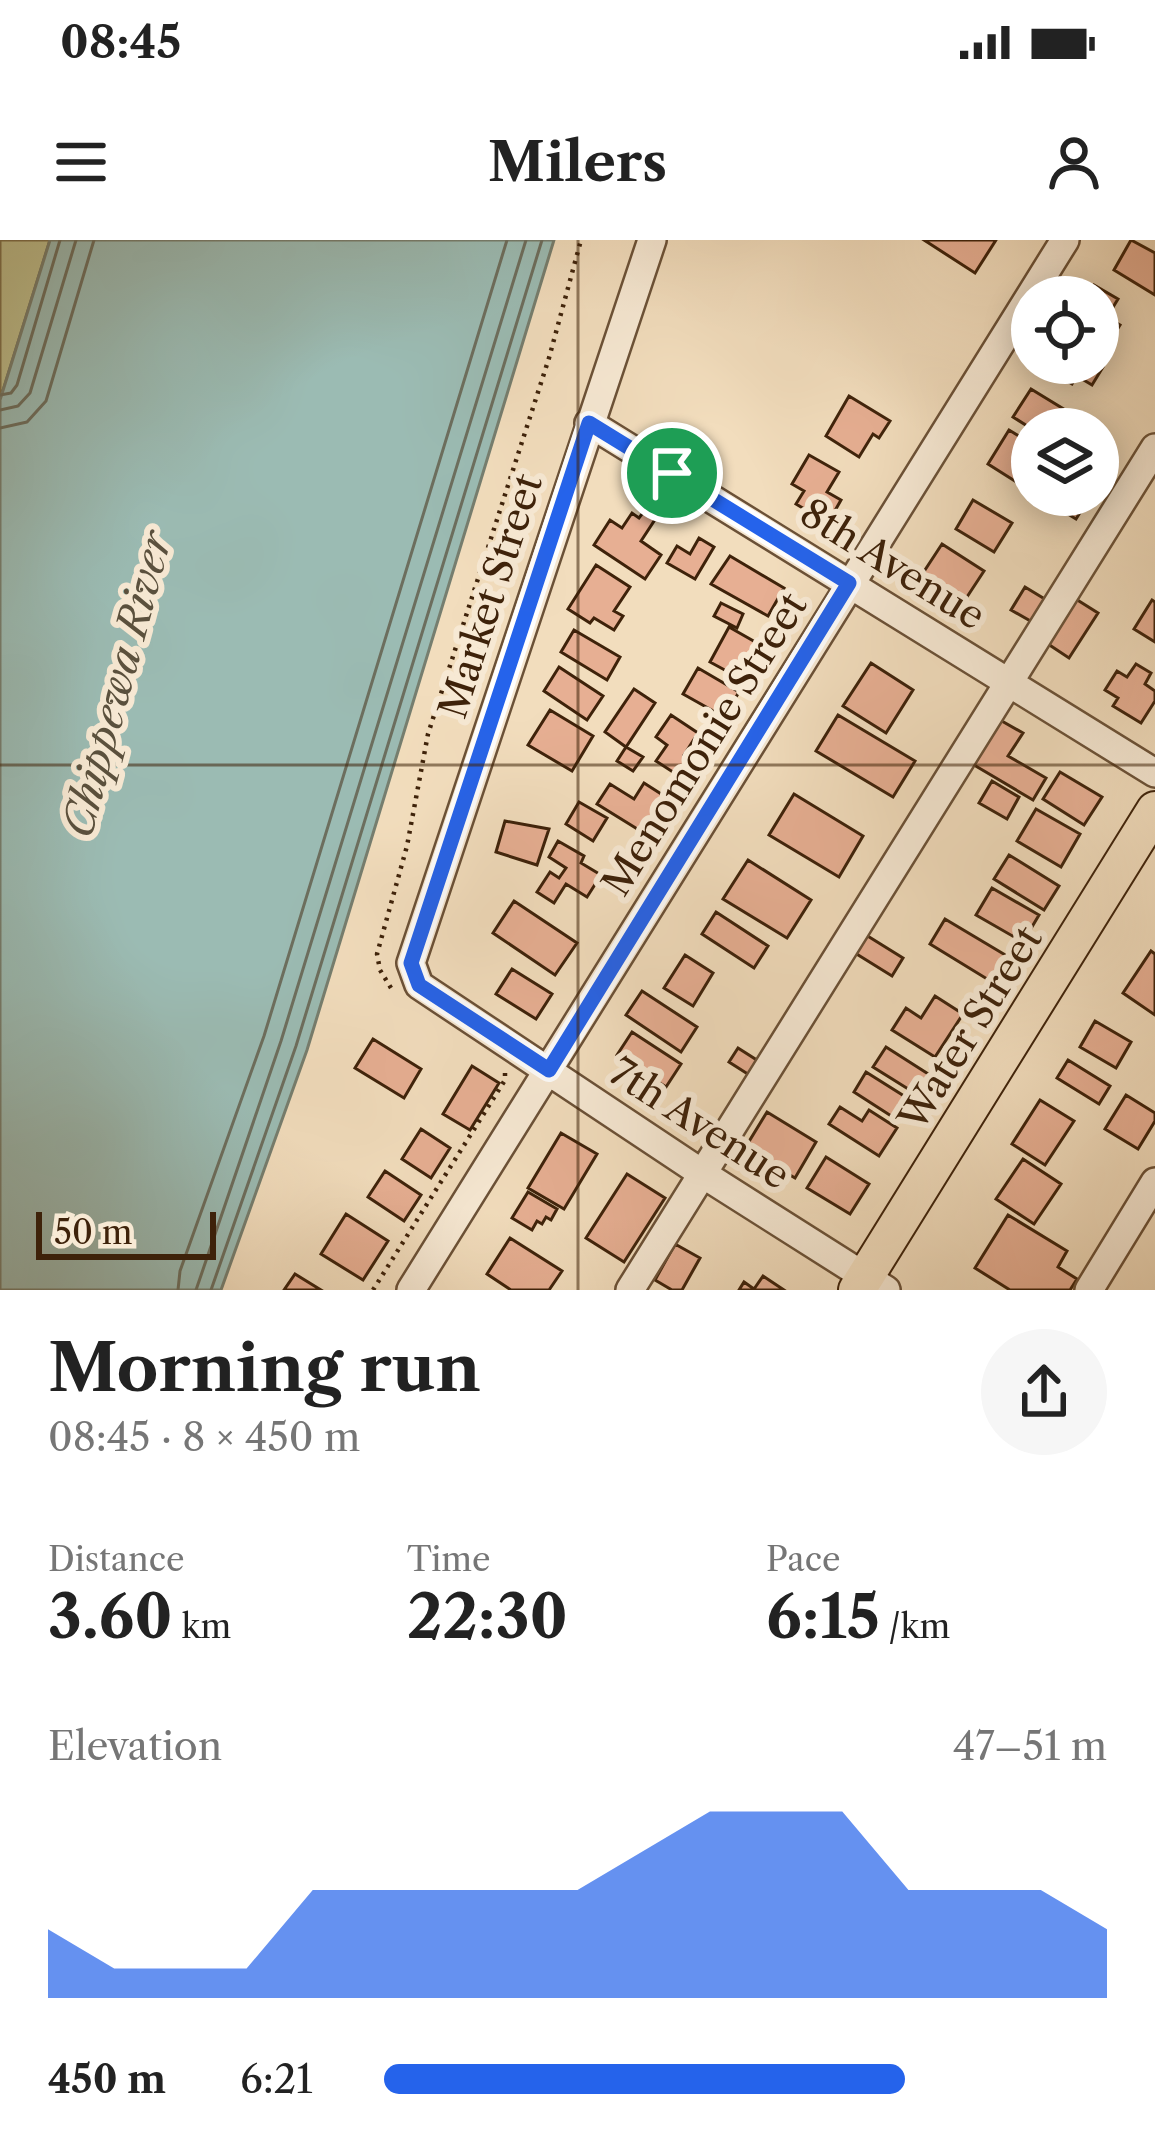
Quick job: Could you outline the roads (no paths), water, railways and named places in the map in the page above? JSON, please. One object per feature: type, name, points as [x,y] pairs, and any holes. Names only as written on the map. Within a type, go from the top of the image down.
[{"type":"main road","name":"Water Street","points":[[869,1286],[1155,811]]},
{"type":"street","name":"Market Street","points":[[401,980],[411,963],[652,240]]},
{"type":"street","name":"Menomonie Street","points":[[411,1290],[1065,240]]},
{"type":"street","name":"8th Avenue","points":[[589,423],[1155,773]]},
{"type":"street","points":[[630,1290],[1155,448]]},
{"type":"street","name":"7th Avenue","points":[[401,980],[419,985],[869,1286]]},
{"type":"street","points":[[1089,1290],[1155,1182]]},
{"type":"water","name":"Chippewa River","points":[[50,240],[554,240],[307,1050],[221,1290],[0,1290],[0,400]]}]
